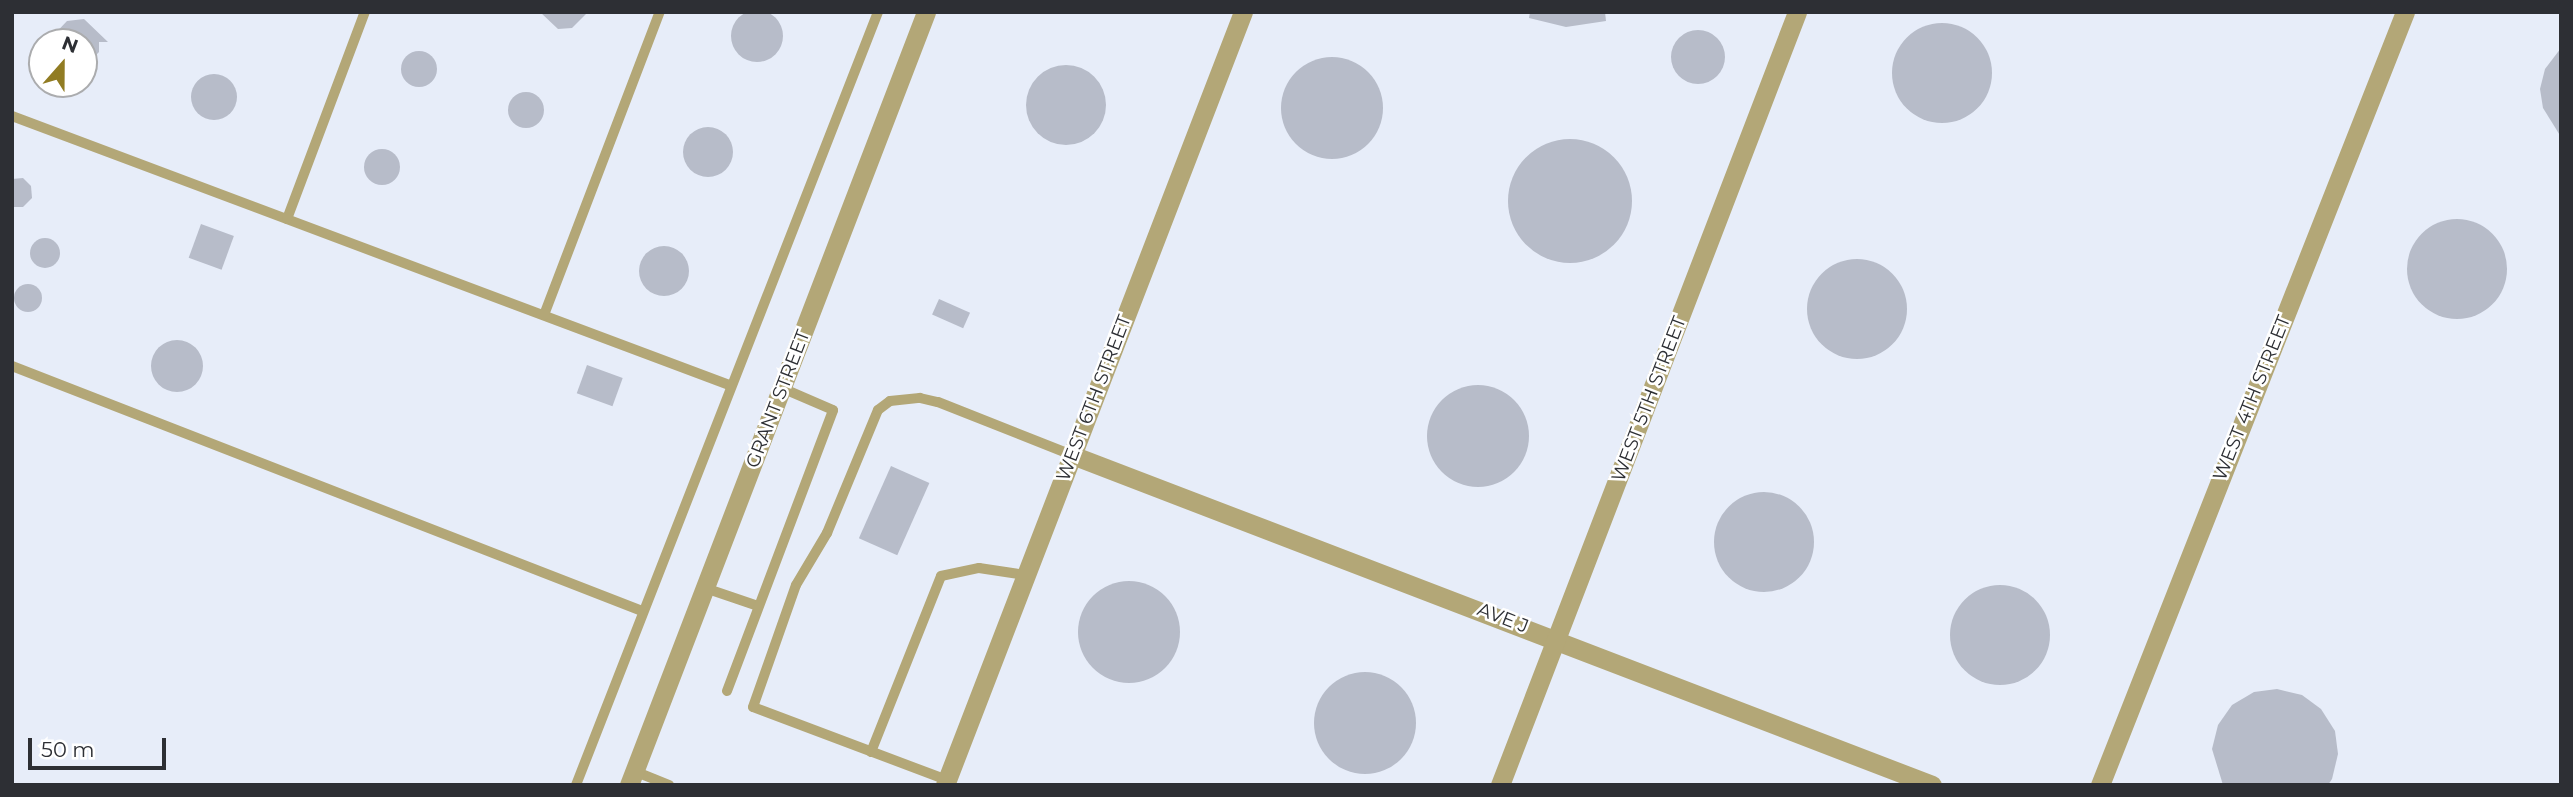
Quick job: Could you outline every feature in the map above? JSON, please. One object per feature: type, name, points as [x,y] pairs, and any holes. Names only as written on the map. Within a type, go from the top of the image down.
[{"type":"street","name":"GRANT STREET","points":[[632,778],[926,12]]},
{"type":"street","name":"WEST 6TH STREET","points":[[946,783],[1243,12]]},
{"type":"street","name":"WEST 5TH STREET","points":[[1500,785],[1797,12]]},
{"type":"street","name":"WEST 4TH STREET","points":[[2100,785],[2405,12]]},
{"type":"street","name":"AVE J","points":[[1072,455],[1932,785]]},
{"type":"lane","points":[[287,219],[365,12]]},
{"type":"lane","points":[[544,315],[660,12]]},
{"type":"lane","points":[[576,785],[729,385],[878,12]]},
{"type":"lane","points":[[12,116],[729,385]]},
{"type":"lane","points":[[12,366],[642,611]]},
{"type":"lane","points":[[727,691],[833,410],[782,388]]},
{"type":"lane","points":[[946,783],[753,707],[796,585],[827,533],[878,410],[890,401],[920,398],[1072,455]]},
{"type":"lane","points":[[871,752],[941,576],[979,568],[1026,575]]},
{"type":"lane","points":[[705,588],[758,607]]},
{"type":"lane","points":[[632,778],[669,785]]},
{"type":"building","points":[[757,10],[767,12],[775,18],[781,26],[781,46],[775,54],[767,60],[757,62],[747,60],[739,54],[733,46],[731,36],[733,26],[739,18],[747,12]]},
{"type":"building","points":[[540,12],[588,12],[572,28],[558,29]]},
{"type":"building","points":[[1530,12],[1605,12],[1606,21],[1566,27],[1529,18]]},
{"type":"building","points":[[84,19],[93,28],[60,28],[67,21]]},
{"type":"building","points":[[1942,23],[1961,27],[1977,38],[1988,54],[1992,73],[1988,92],[1977,108],[1961,119],[1942,123],[1923,119],[1907,108],[1896,92],[1892,73],[1896,54],[1907,38],[1923,27]]},
{"type":"building","points":[[1698,30],[1717,38],[1725,57],[1717,76],[1698,84],[1679,76],[1671,57],[1679,38]]},
{"type":"building","points":[[98,32],[108,42],[99,42],[99,52]]},
{"type":"building","points":[[2561,48],[2561,137],[2543,108],[2540,89],[2545,69]]},
{"type":"building","points":[[419,51],[432,56],[437,69],[432,82],[419,87],[406,82],[401,69],[406,56]]},
{"type":"building","points":[[1332,57],[1352,61],[1368,72],[1379,88],[1383,108],[1379,128],[1368,144],[1352,155],[1332,159],[1312,155],[1296,144],[1285,128],[1281,108],[1285,88],[1296,72],[1312,61]]},
{"type":"building","points":[[1066,65],[1081,68],[1094,77],[1103,90],[1106,105],[1103,120],[1094,133],[1081,142],[1066,145],[1051,142],[1038,133],[1029,120],[1026,105],[1029,90],[1038,77],[1051,68]]},
{"type":"building","points":[[214,74],[230,81],[237,97],[230,113],[214,120],[198,113],[191,97],[198,81]]},
{"type":"building","points":[[526,92],[539,97],[544,110],[539,123],[526,128],[513,123],[508,110],[513,97]]},
{"type":"building","points":[[708,127],[725,135],[733,152],[725,169],[708,177],[691,169],[683,152],[691,135]]},
{"type":"building","points":[[1570,139],[1594,144],[1614,157],[1627,177],[1632,201],[1627,225],[1614,245],[1594,258],[1570,263],[1546,258],[1526,245],[1513,225],[1508,201],[1513,177],[1526,157],[1546,144]]},
{"type":"building","points":[[382,149],[395,154],[400,167],[395,180],[382,185],[369,180],[364,167],[369,154]]},
{"type":"building","points":[[23,178],[31,186],[32,198],[23,207],[12,207],[12,179]]},
{"type":"building","points":[[2457,219],[2476,223],[2492,234],[2503,250],[2507,269],[2503,288],[2492,304],[2476,315],[2457,319],[2438,315],[2422,304],[2411,288],[2407,269],[2411,250],[2422,234],[2438,223]]},
{"type":"building","points":[[201,224],[234,236],[222,270],[189,258]]},
{"type":"building","points":[[45,238],[55,243],[60,253],[55,263],[45,268],[35,263],[30,253],[35,243]]},
{"type":"building","points":[[664,246],[681,254],[689,271],[681,288],[664,296],[647,288],[639,271],[647,254]]},
{"type":"building","points":[[1857,259],[1876,263],[1892,274],[1903,290],[1907,309],[1903,328],[1892,344],[1876,355],[1857,359],[1838,355],[1822,344],[1811,328],[1807,309],[1811,290],[1822,274],[1838,263]]},
{"type":"building","points":[[28,284],[38,288],[42,298],[38,308],[28,312],[18,308],[14,298],[18,288]]},
{"type":"building","points":[[939,299],[970,313],[963,328],[932,315]]},
{"type":"building","points":[[177,340],[187,342],[195,348],[201,356],[201,376],[195,384],[187,390],[177,392],[167,390],[159,384],[153,376],[151,366],[153,356],[159,348],[167,342]]},
{"type":"building","points":[[587,365],[623,378],[612,406],[577,393]]},
{"type":"building","points":[[1478,385],[1498,389],[1514,400],[1525,416],[1529,436],[1525,456],[1514,472],[1498,483],[1478,487],[1458,483],[1442,472],[1431,456],[1427,436],[1431,416],[1442,400],[1458,389]]},
{"type":"building","points":[[891,466],[929,483],[897,555],[859,538]]},
{"type":"building","points":[[1764,492],[1783,496],[1799,507],[1810,523],[1814,542],[1810,561],[1799,577],[1783,588],[1764,592],[1745,588],[1729,577],[1718,561],[1714,542],[1718,523],[1729,507],[1745,496]]},
{"type":"building","points":[[1129,581],[1149,585],[1165,596],[1176,612],[1180,632],[1176,652],[1165,668],[1149,679],[1129,683],[1109,679],[1093,668],[1082,652],[1078,632],[1082,612],[1093,596],[1109,585]]},
{"type":"building","points":[[2000,585],[2019,589],[2035,600],[2046,616],[2050,635],[2046,654],[2035,670],[2019,681],[2000,685],[1981,681],[1965,670],[1954,654],[1950,635],[1954,616],[1965,600],[1981,589]]},
{"type":"building","points":[[1365,672],[1385,676],[1401,687],[1412,703],[1416,723],[1412,743],[1401,759],[1385,770],[1365,774],[1345,770],[1329,759],[1318,743],[1314,723],[1318,703],[1329,687],[1345,676]]},
{"type":"building","points":[[2277,689],[2302,695],[2321,709],[2335,731],[2338,754],[2332,779],[2328,785],[2223,785],[2212,749],[2218,725],[2232,705],[2254,692]]}]
